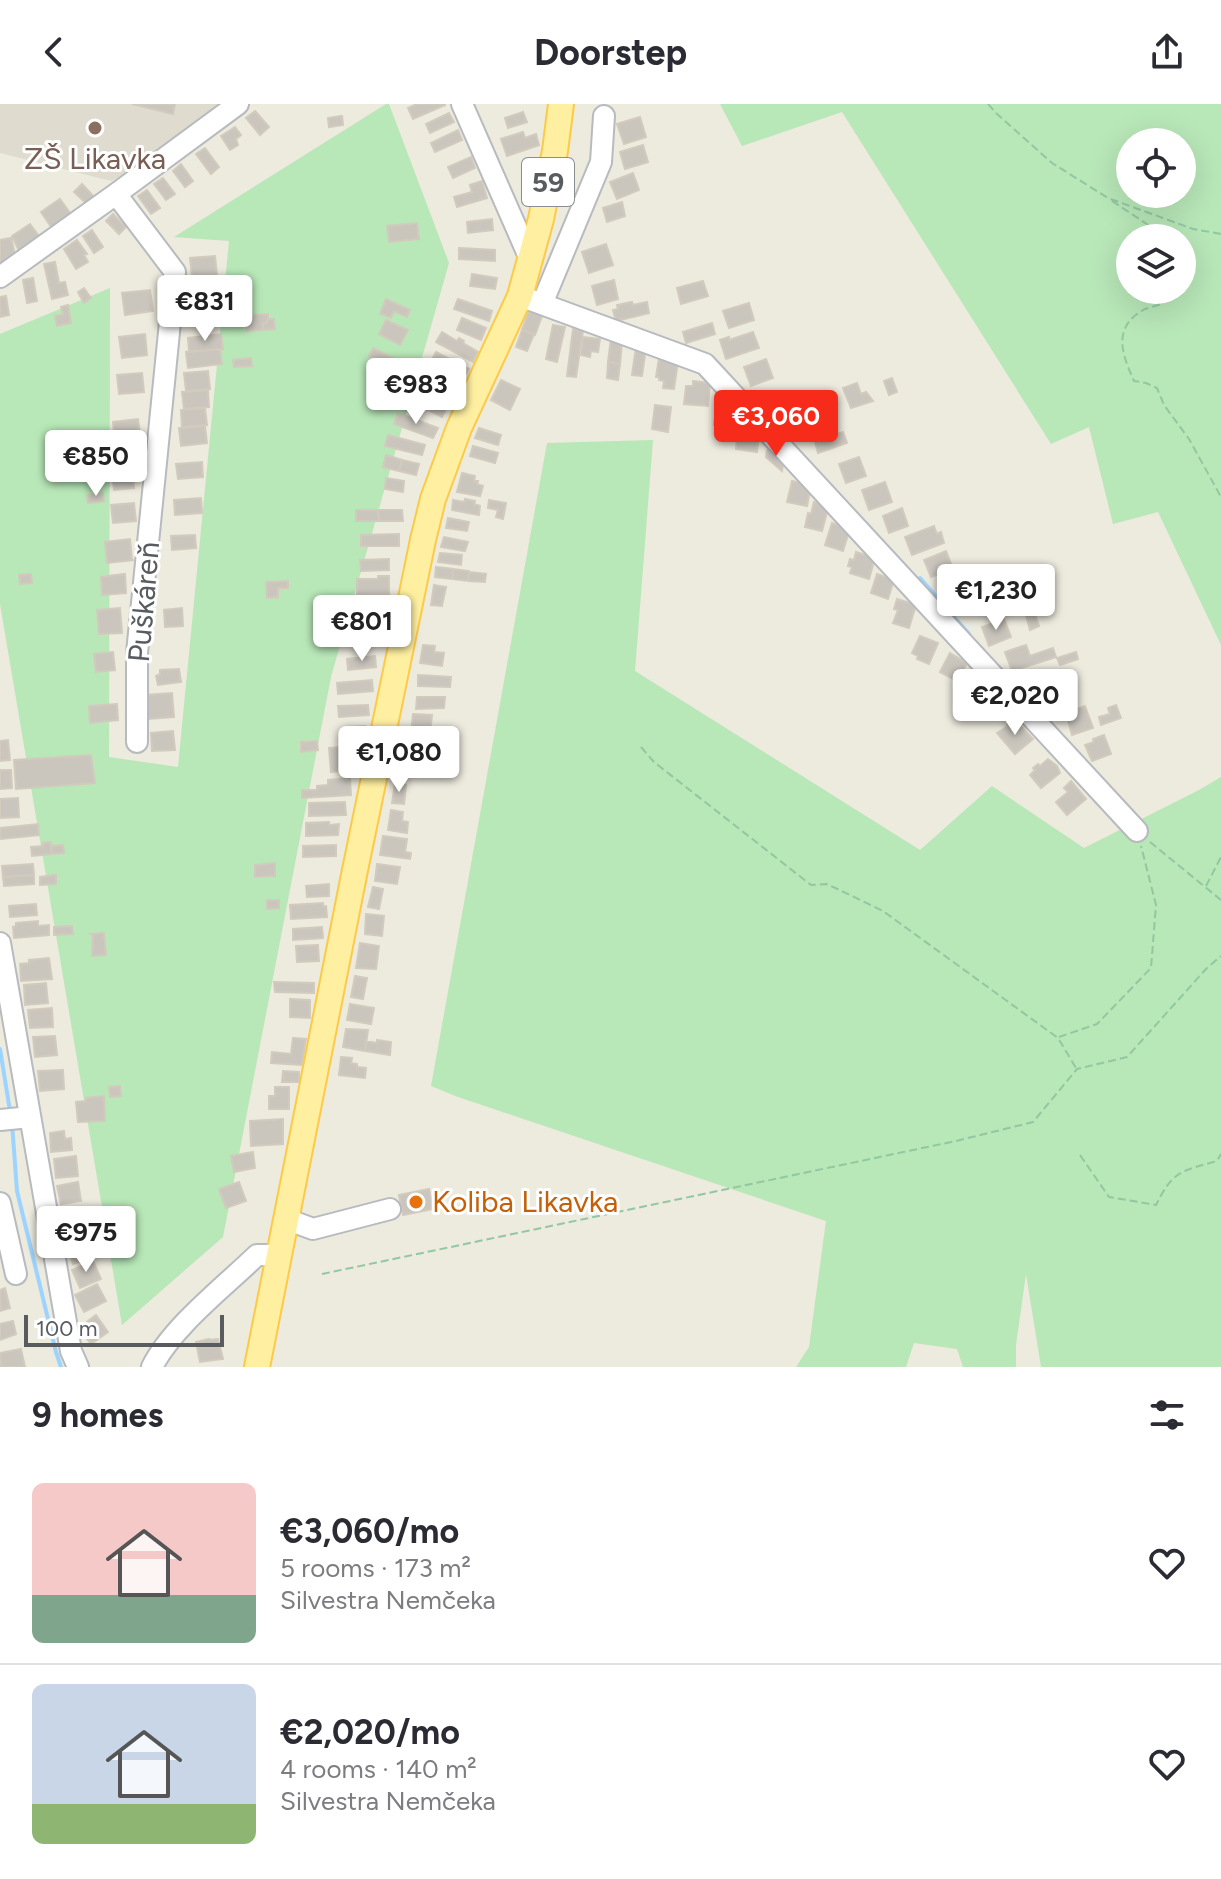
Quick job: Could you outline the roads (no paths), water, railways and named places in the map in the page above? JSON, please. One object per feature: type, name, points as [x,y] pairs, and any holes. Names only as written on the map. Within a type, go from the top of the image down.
[{"type":"main road","name":"59","points":[[257,1367],[426,524],[459,428],[531,300],[530,259],[555,151],[561,104]]},
{"type":"street","points":[[0,277],[238,104]]},
{"type":"street","points":[[462,104],[530,259]]},
{"type":"street","points":[[604,116],[601,162],[531,300],[705,364],[1137,831]]},
{"type":"street","name":"Puškáreň","points":[[116,194],[175,272],[137,653],[137,742]]},
{"type":"street","points":[[0,943],[71,1351],[78,1367]]},
{"type":"street","points":[[0,1120],[30,1117]]},
{"type":"street","points":[[0,1203],[16,1274]]},
{"type":"street","points":[[286,1219],[313,1229],[390,1209]]},
{"type":"street","points":[[152,1367],[177,1331],[257,1255],[279,1255]]},
{"type":"waterway","points":[[920,578],[969,634]]},
{"type":"waterway","points":[[0,1049],[10,1111]]},
{"type":"waterway","points":[[12,1123],[17,1191],[61,1367]]},
{"type":"place","name":"ZŠ Likavka","points":[[95,128]]},
{"type":"place","name":"Koliba Likavka","points":[[416,1202]]}]
